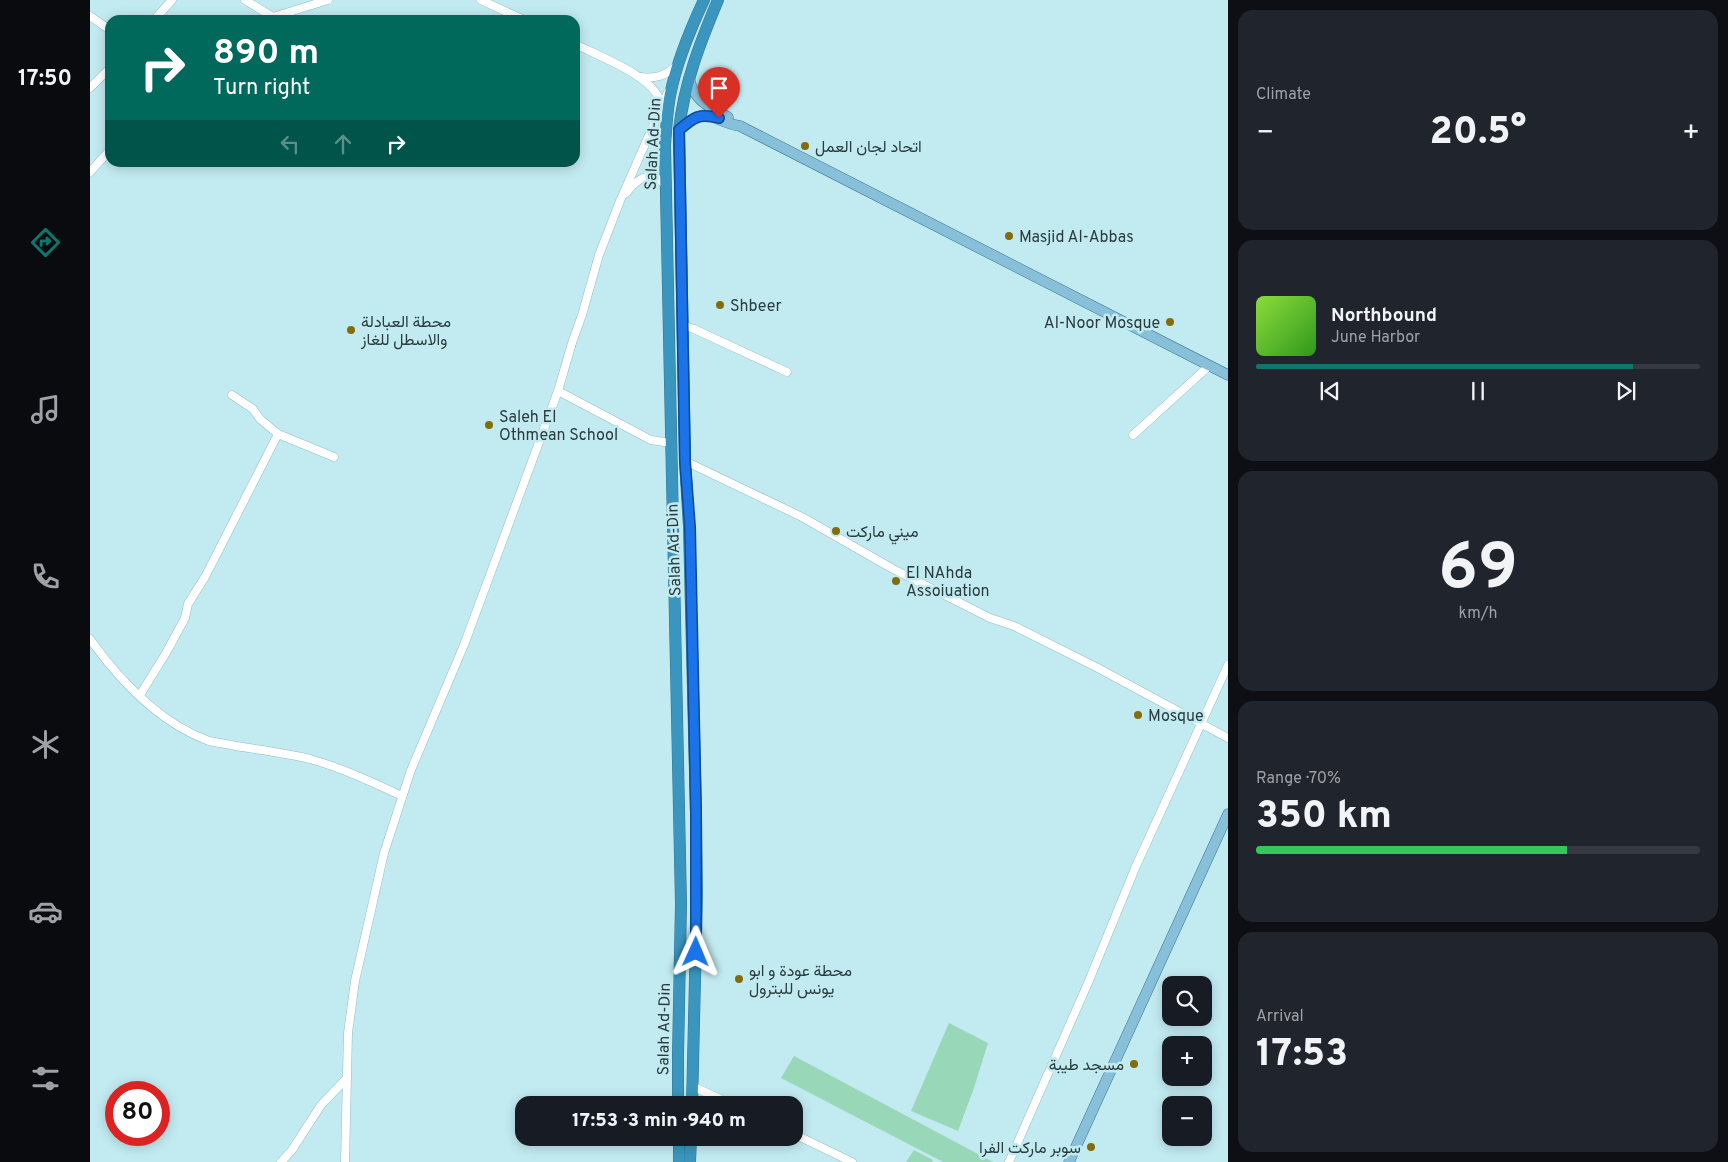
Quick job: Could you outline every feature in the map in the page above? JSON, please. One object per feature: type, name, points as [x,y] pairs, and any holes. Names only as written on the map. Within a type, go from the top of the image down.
[{"type":"highway","name":"Salah Ad-Din","points":[[678,1096],[681,942],[665,185],[666,128],[672,84],[678,64],[704,0]]},
{"type":"highway","name":"Salah Ad-Din","points":[[692,1096],[696,868],[690,527],[685,461],[679,130],[682,104],[694,58],[718,0]]},
{"type":"highway","points":[[676,650],[686,644],[692,652]]},
{"type":"highway","points":[[680,867],[692,872],[696,868]]},
{"type":"highway","points":[[679,1146],[679,1162]]},
{"type":"highway","points":[[690,1162],[691,1146]]},
{"type":"main road","points":[[689,77],[691,88],[698,98],[736,121],[740,126]]},
{"type":"main road","points":[[679,130],[691,120],[702,115],[740,126],[1228,375]]},
{"type":"main road","points":[[1069,1162],[1228,814]]},
{"type":"street","points":[[158,15],[172,0]]},
{"type":"street","points":[[246,0],[266,15]]},
{"type":"street","points":[[280,15],[328,0]]},
{"type":"street","points":[[481,0],[513,15]]},
{"type":"street","points":[[90,16],[105,26]]},
{"type":"street","points":[[580,47],[648,83],[655,90],[661,101],[660,108]]},
{"type":"street","points":[[639,77],[651,78],[665,75],[678,64]]},
{"type":"street","points":[[90,88],[105,73]]},
{"type":"street","points":[[345,1162],[348,1033],[356,981],[384,853],[411,770],[464,645],[558,391],[599,255],[620,201],[672,84]]},
{"type":"street","points":[[90,172],[105,156]]},
{"type":"street","points":[[620,201],[634,184],[643,178],[657,178],[665,185]]},
{"type":"street","points":[[682,325],[787,372]]},
{"type":"street","points":[[1133,435],[1209,366]]},
{"type":"street","points":[[558,391],[651,440],[671,443]]},
{"type":"street","points":[[232,395],[253,409],[260,419],[278,434],[334,457]]},
{"type":"street","points":[[140,695],[185,618],[188,604],[205,577],[278,434]]},
{"type":"street","points":[[685,461],[802,518],[824,532],[928,587],[1096,667],[1228,738]]},
{"type":"street","points":[[90,639],[122,680],[179,727],[211,741],[310,760],[364,778],[402,796]]},
{"type":"street","points":[[1009,1162],[1088,983],[1136,866],[1228,665]]},
{"type":"street","points":[[281,1162],[292,1150],[321,1105],[347,1078]]},
{"type":"street","points":[[692,1086],[714,1096]]},
{"type":"street","points":[[803,1138],[852,1162]]},
{"type":"green space","points":[[949,1023],[988,1043],[958,1131],[911,1111]]},
{"type":"green space","points":[[794,1056],[993,1162],[943,1162],[781,1078]]},
{"type":"green space","points":[[914,1150],[933,1160],[932,1162],[906,1162]]},
{"type":"place","name":"اتحاد لجان العمل","points":[[805,146]]},
{"type":"place","name":"Masjid Al-Abbas","points":[[1009,236]]},
{"type":"place","name":"Shbeer","points":[[720,305]]},
{"type":"place","name":"Al-Noor Mosque","points":[[1170,322]]},
{"type":"place","name":"محطة العبادلة والاسطل للغاز","points":[[351,330]]},
{"type":"place","name":"Saleh El Othmean School","points":[[489,425]]},
{"type":"place","name":"ميني ماركت","points":[[836,531]]},
{"type":"place","name":"El NAhda Assoiuation","points":[[896,581]]},
{"type":"place","name":"Mosque","points":[[1138,715]]},
{"type":"place","name":"محطة عودة و ابو يونس للبترول","points":[[739,979]]},
{"type":"place","name":"مسجد طيبة","points":[[1134,1064]]},
{"type":"place","name":"سوبر ماركت الفرا","points":[[1091,1147]]},
{"type":"route","points":[[696,952],[694,713],[690,527],[685,461],[679,130],[695,117],[702,115],[719,118]]}]
